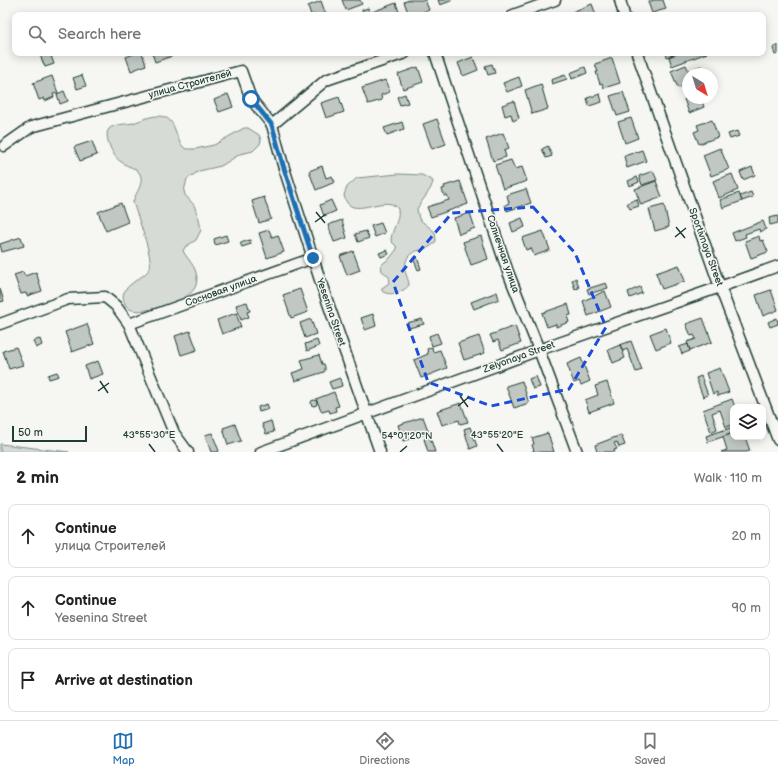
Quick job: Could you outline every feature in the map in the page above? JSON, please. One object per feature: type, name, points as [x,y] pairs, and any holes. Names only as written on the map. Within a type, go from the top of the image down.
[{"type":"street","points":[[521,12],[555,0]]},
{"type":"street","points":[[620,0],[623,12]]},
{"type":"street","points":[[272,125],[326,80],[396,56]]},
{"type":"street","name":"Солнечная улица","points":[[436,56],[508,272],[577,452]]},
{"type":"street","name":"Sportivnaya Street","points":[[638,56],[720,287],[778,440]]},
{"type":"street","name":"улица Строителей","points":[[4,146],[31,127],[241,71],[251,99],[272,125]]},
{"type":"street","name":"Yesenina Street","points":[[272,125],[283,165],[313,258],[380,452]]},
{"type":"street","name":"Сосновая улица","points":[[129,324],[313,258]]},
{"type":"street","name":"Zelyonaya Street","points":[[261,452],[539,350],[778,266]]},
{"type":"street","points":[[0,324],[68,299],[106,297],[116,306],[129,324],[174,433],[188,452]]},
{"type":"highlighted area","points":[[533,207],[575,253],[606,327],[569,389],[491,406],[428,382],[393,282],[452,213]]},
{"type":"shaded area","points":[[159,116],[170,120],[179,141],[186,149],[195,149],[214,145],[244,128],[248,128],[259,135],[261,140],[260,144],[253,151],[240,154],[221,166],[199,171],[187,179],[184,191],[185,195],[194,205],[201,230],[196,240],[185,247],[183,251],[192,263],[197,282],[190,294],[175,302],[165,306],[138,311],[128,308],[123,297],[124,292],[128,287],[148,271],[150,267],[147,245],[133,202],[140,186],[141,177],[136,169],[117,159],[108,141],[107,132],[111,127],[120,124],[133,123],[149,117]]},
{"type":"shaded area","points":[[398,174],[422,175],[433,181],[429,192],[417,209],[419,219],[435,232],[436,241],[428,248],[413,252],[409,255],[405,269],[409,285],[400,292],[388,294],[382,291],[382,288],[389,283],[389,279],[388,276],[382,271],[381,265],[390,258],[397,249],[391,241],[391,237],[398,218],[398,209],[393,204],[386,203],[353,207],[347,203],[344,195],[347,187],[357,178]]},
{"type":"shaded area","points":[[0,444],[69,452],[0,452]]},
{"type":"building","points":[[342,0],[360,0],[362,4],[346,10]]},
{"type":"building","points":[[409,0],[425,0],[429,10],[423,12],[408,12],[404,2]]},
{"type":"building","points":[[438,0],[451,0],[451,1],[440,5]]},
{"type":"building","points":[[663,0],[666,9],[652,12],[648,2]]},
{"type":"building","points":[[321,1],[325,12],[310,12],[308,6]]},
{"type":"building","points":[[396,3],[399,12],[372,12]]},
{"type":"building","points":[[592,4],[595,12],[572,12]]},
{"type":"building","points":[[368,8],[370,12],[362,12],[362,10]]},
{"type":"building","points":[[778,45],[778,54],[775,55],[773,48]]},
{"type":"building","points":[[40,56],[51,56],[54,64],[45,67]]},
{"type":"building","points":[[143,56],[146,65],[131,71],[126,57]]},
{"type":"building","points":[[153,56],[172,56],[155,62]]},
{"type":"building","points":[[672,56],[699,56],[672,66],[669,57]]},
{"type":"building","points":[[473,57],[478,70],[463,76],[458,63]]},
{"type":"building","points":[[612,58],[620,83],[604,88],[602,83],[600,84],[595,64]]},
{"type":"building","points":[[492,64],[495,73],[488,75],[485,66]]},
{"type":"building","points":[[686,65],[687,68],[682,68],[682,86],[678,88],[671,71]]},
{"type":"building","points":[[418,67],[423,82],[403,89],[398,74]]},
{"type":"building","points":[[585,67],[587,73],[572,79],[570,73]]},
{"type":"building","points":[[82,75],[86,86],[77,89],[73,78]]},
{"type":"building","points":[[565,75],[567,79],[552,84],[551,80]]},
{"type":"building","points":[[52,76],[58,93],[53,94],[54,97],[45,101],[44,98],[39,100],[33,83]]},
{"type":"building","points":[[519,77],[522,86],[507,92],[503,83]]},
{"type":"building","points":[[385,80],[390,92],[381,95],[382,100],[368,104],[362,88]]},
{"type":"building","points":[[541,84],[548,109],[532,114],[525,90]]},
{"type":"building","points":[[64,91],[68,101],[60,104],[57,94]]},
{"type":"building","points":[[623,92],[630,112],[617,116],[610,96]]},
{"type":"building","points":[[228,94],[233,107],[219,112],[214,100]]},
{"type":"building","points":[[405,94],[408,103],[400,105],[397,97]]},
{"type":"building","points":[[600,94],[602,102],[589,106],[587,98]]},
{"type":"building","points":[[339,97],[344,112],[326,118],[321,103]]},
{"type":"building","points":[[514,101],[519,118],[513,121],[511,114],[505,116],[502,105]]},
{"type":"building","points":[[686,104],[703,104],[704,107],[689,113]]},
{"type":"building","points":[[631,118],[638,138],[625,143],[618,122]]},
{"type":"building","points":[[437,119],[446,144],[432,149],[423,124]]},
{"type":"building","points":[[712,120],[718,137],[699,144],[694,132],[699,130],[697,125]]},
{"type":"building","points":[[402,122],[404,129],[387,135],[384,128]]},
{"type":"building","points":[[737,131],[739,136],[730,139],[728,134]]},
{"type":"building","points":[[503,133],[509,148],[504,150],[506,157],[493,161],[486,139]]},
{"type":"building","points":[[92,141],[97,155],[80,161],[74,147]]},
{"type":"building","points":[[548,146],[552,156],[546,158],[542,149]]},
{"type":"building","points":[[720,148],[729,169],[711,176],[703,155]]},
{"type":"building","points":[[642,150],[646,161],[627,168],[624,156]]},
{"type":"building","points":[[511,160],[515,169],[522,167],[527,181],[503,189],[495,165]]},
{"type":"building","points":[[322,166],[326,178],[332,176],[335,182],[316,190],[309,171]]},
{"type":"building","points":[[752,167],[755,175],[743,180],[740,172]]},
{"type":"building","points":[[653,171],[657,180],[642,185],[639,176]]},
{"type":"building","points":[[732,174],[738,190],[719,198],[713,181]]},
{"type":"building","points":[[637,177],[639,182],[630,186],[628,181]]},
{"type":"building","points":[[460,181],[468,204],[431,217],[427,207],[449,200],[447,195],[444,196],[442,189],[445,188],[444,186]]},
{"type":"building","points":[[656,181],[662,197],[641,205],[635,189]]},
{"type":"building","points":[[526,189],[531,203],[507,211],[505,205],[509,203],[507,195]]},
{"type":"building","points":[[751,192],[753,197],[742,201],[740,196]]},
{"type":"building","points":[[739,193],[742,201],[723,208],[720,200]]},
{"type":"building","points":[[264,197],[271,219],[259,223],[252,201]]},
{"type":"building","points":[[637,199],[639,206],[630,209],[627,203]]},
{"type":"building","points":[[331,200],[336,211],[324,216],[320,205]]},
{"type":"building","points":[[121,203],[128,222],[106,231],[98,212]]},
{"type":"building","points":[[664,205],[669,227],[655,231],[649,209]]},
{"type":"building","points":[[470,213],[475,228],[459,234],[454,218]]},
{"type":"building","points":[[778,216],[778,223],[770,225],[769,218]]},
{"type":"building","points":[[522,218],[525,227],[513,232],[510,223]]},
{"type":"building","points":[[342,220],[347,238],[334,242],[328,225]]},
{"type":"building","points":[[763,221],[766,229],[760,232],[759,229],[745,234],[746,237],[735,241],[732,233]]},
{"type":"building","points":[[381,223],[385,233],[375,237],[371,226]]},
{"type":"building","points":[[269,230],[272,237],[278,235],[284,252],[267,258],[259,233]]},
{"type":"building","points":[[366,231],[369,238],[358,242],[355,234]]},
{"type":"building","points":[[543,231],[550,250],[534,256],[531,248],[526,250],[522,238]]},
{"type":"building","points":[[226,235],[228,241],[215,245],[214,239]]},
{"type":"building","points":[[481,236],[488,259],[471,265],[463,242]]},
{"type":"building","points":[[759,236],[760,241],[763,240],[768,252],[751,258],[745,241]]},
{"type":"building","points":[[21,237],[24,246],[2,252],[0,244]]},
{"type":"building","points":[[250,240],[251,244],[242,247],[240,243]]},
{"type":"building","points":[[387,250],[389,254],[381,257],[379,253]]},
{"type":"building","points":[[353,251],[360,270],[347,275],[340,256]]},
{"type":"building","points":[[417,257],[421,269],[418,270],[413,258]]},
{"type":"building","points":[[679,265],[685,281],[662,289],[656,273]]},
{"type":"building","points":[[23,272],[25,276],[36,272],[42,291],[27,296],[26,293],[21,294],[14,275]]},
{"type":"building","points":[[576,278],[579,288],[575,289],[572,280]]},
{"type":"building","points":[[606,283],[608,288],[589,294],[587,289]]},
{"type":"building","points":[[640,287],[642,293],[630,298],[628,292]]},
{"type":"building","points":[[0,289],[4,301],[0,302]]},
{"type":"building","points":[[300,289],[308,312],[291,318],[283,295]]},
{"type":"building","points":[[771,290],[778,310],[763,316],[756,295]]},
{"type":"building","points":[[605,291],[611,307],[588,316],[583,301]]},
{"type":"building","points":[[497,292],[499,299],[474,309],[471,302]]},
{"type":"building","points":[[247,302],[250,311],[247,312],[249,317],[241,320],[236,305]]},
{"type":"building","points":[[568,304],[571,315],[567,316],[569,322],[556,327],[556,324],[547,327],[542,313]]},
{"type":"building","points":[[236,313],[241,327],[222,334],[217,320]]},
{"type":"building","points":[[373,314],[376,326],[365,330],[361,318]]},
{"type":"building","points":[[703,318],[712,342],[690,350],[687,342],[696,339],[694,335],[691,336],[686,324]]},
{"type":"building","points":[[777,318],[778,324],[770,327],[768,322]]},
{"type":"building","points":[[311,319],[316,334],[305,338],[300,323]]},
{"type":"building","points":[[422,319],[424,324],[409,328],[407,323]]},
{"type":"building","points":[[87,324],[94,344],[72,352],[65,332]]},
{"type":"building","points":[[515,326],[521,343],[502,350],[498,340],[493,342],[490,335]]},
{"type":"building","points":[[666,328],[671,343],[656,349],[650,334]]},
{"type":"building","points":[[190,331],[197,350],[181,355],[175,336]]},
{"type":"building","points":[[437,333],[441,343],[432,346],[429,336]]},
{"type":"building","points":[[479,336],[485,353],[464,360],[458,343]]},
{"type":"building","points":[[40,339],[42,345],[36,348],[33,341]]},
{"type":"building","points":[[317,340],[319,346],[307,351],[305,344]]},
{"type":"building","points":[[631,341],[642,370],[636,372],[627,349],[623,351],[620,345]]},
{"type":"building","points":[[688,344],[690,351],[682,354],[679,347]]},
{"type":"building","points":[[620,345],[625,358],[613,363],[608,350]]},
{"type":"building","points":[[16,347],[23,365],[9,369],[3,351]]},
{"type":"building","points":[[432,347],[433,352],[440,350],[447,368],[421,378],[414,360],[428,354],[427,349]]},
{"type":"building","points":[[319,355],[322,364],[324,364],[325,367],[324,372],[295,381],[292,373],[304,369],[301,360]]},
{"type":"building","points":[[581,358],[590,381],[581,385],[579,381],[574,383],[567,364]]},
{"type":"building","points":[[98,361],[103,374],[89,379],[85,366]]},
{"type":"building","points":[[720,368],[729,392],[718,396],[717,392],[713,394],[706,373]]},
{"type":"building","points":[[57,372],[59,376],[49,379],[48,375]]},
{"type":"building","points":[[536,376],[540,387],[533,389],[529,379]]},
{"type":"building","points":[[701,376],[708,395],[703,397],[696,378]]},
{"type":"building","points":[[340,378],[342,386],[332,389],[329,382]]},
{"type":"building","points":[[522,381],[529,403],[514,408],[506,386]]},
{"type":"building","points":[[607,382],[614,403],[589,412],[585,400],[598,395],[595,386]]},
{"type":"building","points":[[334,392],[339,406],[335,407],[336,411],[330,413],[329,410],[322,412],[316,399]]},
{"type":"building","points":[[732,399],[734,404],[730,404],[730,426],[726,427],[720,410],[712,413],[717,429],[711,432],[703,410]]},
{"type":"building","points":[[314,400],[317,403],[314,406],[311,403]]},
{"type":"building","points":[[461,403],[468,422],[460,424],[459,420],[442,425],[437,411]]},
{"type":"building","points":[[267,404],[269,409],[259,412],[258,407]]},
{"type":"building","points":[[423,417],[429,433],[403,441],[398,425]]},
{"type":"building","points":[[271,421],[274,432],[266,434],[262,424]]},
{"type":"building","points":[[235,424],[241,441],[228,445],[223,428]]},
{"type":"building","points":[[470,427],[477,446],[470,449],[464,429]]},
{"type":"building","points":[[730,428],[730,434],[708,442],[706,436]]},
{"type":"building","points":[[212,433],[219,451],[217,452],[211,452],[205,435]]},
{"type":"building","points":[[548,433],[554,452],[531,452],[534,451],[532,438]]},
{"type":"building","points":[[730,434],[730,440],[746,440],[750,451],[721,452],[727,450],[723,437]]},
{"type":"building","points":[[621,435],[625,445],[619,447],[617,442],[614,443],[617,449],[614,450],[615,452],[597,452],[595,445]]},
{"type":"building","points":[[430,437],[435,452],[428,452],[424,439]]},
{"type":"route","points":[[251,99],[272,125],[283,165],[313,258]]}]
